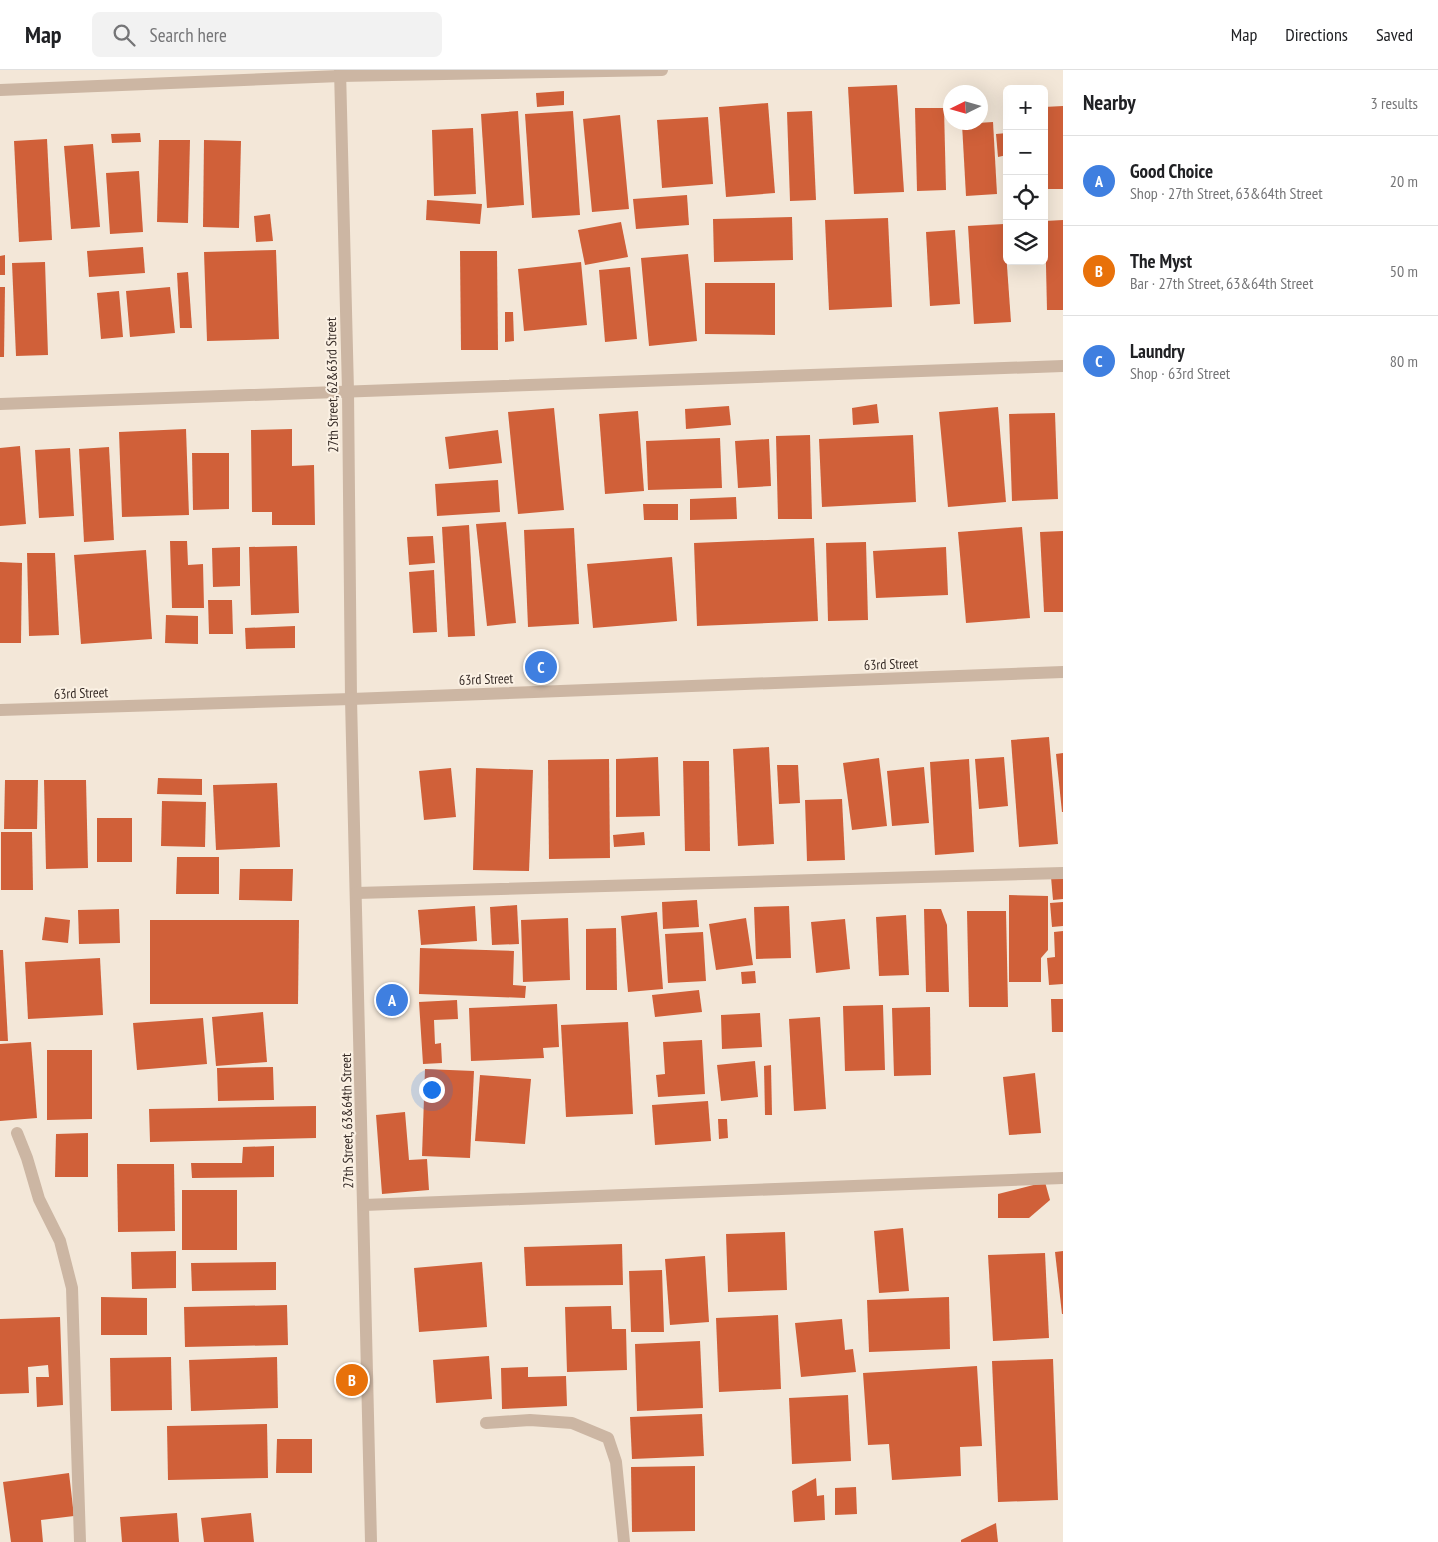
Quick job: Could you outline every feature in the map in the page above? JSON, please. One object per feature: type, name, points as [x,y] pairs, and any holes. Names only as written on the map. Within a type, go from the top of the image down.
[{"type":"street","points":[[0,90],[340,73],[662,70]]},
{"type":"street","name":"27th Street, 62&63rd Street","points":[[340,73],[348,391],[350,699]]},
{"type":"street","points":[[0,404],[1063,366]]},
{"type":"street","name":"63rd Street","points":[[0,710],[350,699],[1063,672]]},
{"type":"street","name":"27th Street, 63&64th Street","points":[[350,699],[372,1542]]},
{"type":"street","points":[[356,893],[1063,874]]},
{"type":"street","points":[[17,1133],[27,1158],[39,1199],[60,1241],[72,1288],[80,1542]]},
{"type":"street","points":[[364,1205],[1063,1178]]},
{"type":"street","points":[[486,1423],[530,1420],[572,1422],[608,1438],[616,1462],[624,1542]]},
{"type":"building","points":[[897,85],[904,192],[854,194],[848,87]]},
{"type":"building","points":[[564,91],[564,105],[537,107],[536,93]]},
{"type":"building","points":[[768,103],[775,193],[726,197],[719,107]]},
{"type":"building","points":[[1063,106],[1063,189],[1048,189],[1048,107]]},
{"type":"building","points":[[915,108],[943,108],[946,190],[917,191]]},
{"type":"building","points":[[518,111],[524,205],[487,208],[481,114]]},
{"type":"building","points":[[573,111],[580,215],[532,218],[525,114]]},
{"type":"building","points":[[812,111],[816,200],[790,201],[787,112]]},
{"type":"building","points":[[620,115],[629,209],[592,212],[583,119]]},
{"type":"building","points":[[708,117],[713,184],[662,188],[657,120]]},
{"type":"building","points":[[988,122],[993,122],[997,194],[966,196],[962,130],[988,130]]},
{"type":"building","points":[[473,128],[476,194],[434,196],[432,130]]},
{"type":"building","points":[[140,133],[141,142],[112,143],[111,134]]},
{"type":"building","points":[[1003,133],[1003,156],[998,157],[996,134]]},
{"type":"building","points":[[47,139],[52,240],[19,242],[14,141]]},
{"type":"building","points":[[159,140],[190,140],[188,223],[157,222]]},
{"type":"building","points":[[204,140],[241,141],[239,228],[203,227]]},
{"type":"building","points":[[93,144],[100,227],[71,229],[64,146]]},
{"type":"building","points":[[139,171],[143,232],[110,234],[106,173]]},
{"type":"building","points":[[687,195],[689,225],[636,229],[633,199]]},
{"type":"building","points":[[427,200],[482,204],[480,224],[426,220]]},
{"type":"building","points":[[270,214],[273,241],[256,242],[254,216]]},
{"type":"building","points":[[792,217],[793,260],[714,262],[713,219]]},
{"type":"building","points":[[888,218],[892,307],[829,310],[825,220]]},
{"type":"building","points":[[1063,220],[1063,310],[1047,310],[1046,265],[1048,265],[1048,221]]},
{"type":"building","points":[[621,222],[628,257],[585,265],[578,230]]},
{"type":"building","points":[[1003,224],[1003,265],[1007,265],[1011,322],[974,324],[968,226]]},
{"type":"building","points":[[955,230],[960,304],[930,306],[926,232]]},
{"type":"building","points":[[143,247],[145,273],[89,277],[87,251]]},
{"type":"building","points":[[276,250],[279,339],[207,341],[204,252]]},
{"type":"building","points":[[460,251],[497,251],[498,350],[461,350]]},
{"type":"building","points":[[688,254],[697,341],[649,346],[641,258]]},
{"type":"building","points":[[5,255],[5,275],[0,275],[0,256]]},
{"type":"building","points":[[45,262],[48,355],[16,356],[12,263]]},
{"type":"building","points":[[581,262],[587,325],[524,331],[518,269]]},
{"type":"building","points":[[630,267],[637,339],[605,342],[599,270]]},
{"type":"building","points":[[188,272],[192,328],[180,328],[177,273]]},
{"type":"building","points":[[705,283],[775,283],[775,335],[705,334]]},
{"type":"building","points":[[0,287],[5,287],[4,357],[0,357]]},
{"type":"building","points":[[170,287],[175,333],[130,337],[126,291]]},
{"type":"building","points":[[119,291],[123,337],[101,339],[97,293]]},
{"type":"building","points":[[505,312],[513,312],[514,341],[505,342]]},
{"type":"building","points":[[877,404],[879,423],[853,425],[852,408]]},
{"type":"building","points":[[729,406],[731,425],[686,429],[685,409]]},
{"type":"building","points":[[998,407],[1006,502],[948,507],[939,412]]},
{"type":"building","points":[[554,408],[564,510],[518,514],[508,412]]},
{"type":"building","points":[[638,411],[644,491],[605,494],[599,414]]},
{"type":"building","points":[[1055,413],[1058,499],[1012,501],[1009,414]]},
{"type":"building","points":[[186,429],[189,515],[122,517],[119,432]]},
{"type":"building","points":[[292,429],[292,466],[314,465],[315,525],[272,525],[272,512],[252,512],[251,430]]},
{"type":"building","points":[[498,430],[502,463],[449,469],[445,437]]},
{"type":"building","points":[[810,435],[812,519],[778,519],[776,436]]},
{"type":"building","points":[[913,435],[916,502],[822,507],[819,439]]},
{"type":"building","points":[[720,438],[722,488],[648,490],[646,441]]},
{"type":"building","points":[[769,439],[771,486],[738,488],[735,441]]},
{"type":"building","points":[[20,446],[26,524],[0,526],[0,448]]},
{"type":"building","points":[[109,447],[114,540],[84,542],[79,449]]},
{"type":"building","points":[[70,448],[74,516],[39,518],[35,450]]},
{"type":"building","points":[[192,453],[229,453],[229,509],[193,510]]},
{"type":"building","points":[[498,480],[500,512],[437,516],[435,484]]},
{"type":"building","points":[[736,497],[737,519],[690,520],[690,499]]},
{"type":"building","points":[[643,504],[678,504],[678,520],[644,520]]},
{"type":"building","points":[[506,522],[516,623],[487,626],[476,524]]},
{"type":"building","points":[[469,525],[475,636],[448,637],[442,527]]},
{"type":"building","points":[[1022,527],[1030,618],[966,623],[958,532]]},
{"type":"building","points":[[574,528],[579,624],[528,627],[524,530]]},
{"type":"building","points":[[1063,531],[1063,612],[1044,612],[1040,532]]},
{"type":"building","points":[[433,536],[435,563],[409,565],[407,537]]},
{"type":"building","points":[[814,538],[818,621],[697,626],[694,543]]},
{"type":"building","points":[[170,541],[187,541],[188,565],[203,564],[204,608],[172,608]]},
{"type":"building","points":[[866,542],[868,620],[828,621],[826,543]]},
{"type":"building","points":[[297,546],[299,613],[251,615],[249,547]]},
{"type":"building","points":[[240,547],[240,586],[213,587],[212,548]]},
{"type":"building","points":[[946,547],[948,595],[876,598],[873,551]]},
{"type":"building","points":[[146,550],[152,639],[81,644],[74,555]]},
{"type":"building","points":[[27,553],[55,553],[59,635],[29,636]]},
{"type":"building","points":[[672,557],[677,621],[593,628],[587,564]]},
{"type":"building","points":[[0,562],[22,563],[21,643],[0,643]]},
{"type":"building","points":[[434,570],[437,632],[413,633],[409,572]]},
{"type":"building","points":[[208,600],[232,600],[233,634],[209,634]]},
{"type":"building","points":[[166,615],[198,616],[198,644],[165,643]]},
{"type":"building","points":[[295,626],[295,648],[246,649],[245,628]]},
{"type":"building","points":[[1049,737],[1058,844],[1019,847],[1011,740]]},
{"type":"building","points":[[769,747],[774,844],[738,846],[733,749]]},
{"type":"building","points":[[1063,753],[1063,812],[1062,812],[1056,754]]},
{"type":"building","points":[[658,757],[660,816],[616,817],[616,759]]},
{"type":"building","points":[[1004,757],[1008,806],[979,809],[975,759]]},
{"type":"building","points":[[879,758],[887,826],[852,830],[843,763]]},
{"type":"building","points":[[609,759],[610,858],[549,859],[548,760]]},
{"type":"building","points":[[969,759],[974,852],[935,855],[930,762]]},
{"type":"building","points":[[683,761],[709,761],[710,851],[685,851]]},
{"type":"building","points":[[777,765],[798,765],[800,803],[779,804]]},
{"type":"building","points":[[924,767],[929,823],[892,826],[887,771]]},
{"type":"building","points":[[451,768],[456,817],[424,820],[419,771]]},
{"type":"building","points":[[476,768],[533,770],[529,871],[473,870]]},
{"type":"building","points":[[158,778],[202,779],[202,795],[157,794]]},
{"type":"building","points":[[5,780],[38,780],[37,829],[4,829]]},
{"type":"building","points":[[44,780],[86,780],[88,868],[46,869]]},
{"type":"building","points":[[277,783],[280,847],[216,850],[213,785]]},
{"type":"building","points":[[842,799],[845,860],[807,861],[805,800]]},
{"type":"building","points":[[162,801],[206,802],[205,847],[161,846]]},
{"type":"building","points":[[97,818],[132,818],[132,862],[97,862]]},
{"type":"building","points":[[1,832],[32,832],[33,890],[1,890]]},
{"type":"building","points":[[644,832],[645,845],[614,847],[613,835]]},
{"type":"building","points":[[177,857],[219,857],[219,894],[176,894]]},
{"type":"building","points":[[240,869],[293,869],[292,901],[239,900]]},
{"type":"building","points":[[1063,876],[1063,899],[1053,900],[1051,877]]},
{"type":"building","points":[[1009,895],[1048,896],[1048,950],[1041,958],[1041,982],[1009,982]]},
{"type":"building","points":[[697,900],[699,927],[663,929],[662,902]]},
{"type":"building","points":[[1063,902],[1063,926],[1052,927],[1050,903]]},
{"type":"building","points":[[517,905],[519,944],[492,945],[490,907]]},
{"type":"building","points":[[475,906],[477,941],[421,945],[418,910]]},
{"type":"building","points":[[789,906],[791,958],[756,959],[754,907]]},
{"type":"building","points":[[119,909],[120,943],[79,944],[78,910]]},
{"type":"building","points":[[924,909],[941,909],[947,925],[949,992],[926,992]]},
{"type":"building","points":[[967,911],[1006,911],[1008,1007],[969,1007]]},
{"type":"building","points":[[657,912],[663,989],[628,992],[621,916]]},
{"type":"building","points":[[906,915],[909,975],[879,976],[876,917]]},
{"type":"building","points":[[45,917],[70,920],[68,943],[42,940]]},
{"type":"building","points":[[568,918],[570,980],[523,982],[521,920]]},
{"type":"building","points":[[746,918],[753,965],[716,970],[709,924]]},
{"type":"building","points":[[845,919],[850,969],[816,973],[811,922]]},
{"type":"building","points":[[150,920],[299,920],[298,1004],[150,1004]]},
{"type":"building","points":[[616,928],[617,990],[586,990],[586,929]]},
{"type":"building","points":[[1063,931],[1063,984],[1049,985],[1047,958],[1055,957],[1054,932]]},
{"type":"building","points":[[703,932],[706,981],[668,983],[665,934]]},
{"type":"building","points":[[420,948],[514,951],[513,985],[526,986],[525,998],[419,994]]},
{"type":"building","points":[[0,950],[3,950],[8,1041],[0,1041]]},
{"type":"building","points":[[100,958],[103,1015],[28,1019],[25,962]]},
{"type":"building","points":[[755,971],[756,983],[742,984],[741,972]]},
{"type":"building","points":[[699,990],[702,1012],[655,1017],[652,995]]},
{"type":"building","points":[[1051,999],[1063,999],[1063,1032],[1052,1032]]},
{"type":"building","points":[[457,1000],[458,1019],[434,1020],[435,1044],[441,1043],[442,1063],[423,1064],[419,1002]]},
{"type":"building","points":[[557,1004],[559,1047],[543,1048],[544,1058],[471,1061],[469,1008]]},
{"type":"building","points":[[883,1005],[885,1070],[845,1071],[843,1006]]},
{"type":"building","points":[[930,1007],[931,1075],[894,1076],[892,1008]]},
{"type":"building","points":[[263,1012],[267,1062],[216,1066],[212,1017]]},
{"type":"building","points":[[760,1013],[762,1047],[722,1049],[721,1015]]},
{"type":"building","points":[[820,1017],[826,1109],[794,1111],[789,1019]]},
{"type":"building","points":[[203,1018],[207,1064],[137,1070],[133,1023]]},
{"type":"building","points":[[628,1022],[633,1114],[566,1117],[561,1025]]},
{"type":"building","points":[[702,1040],[705,1094],[658,1097],[656,1075],[665,1074],[663,1042]]},
{"type":"building","points":[[31,1042],[37,1118],[0,1121],[0,1044]]},
{"type":"building","points":[[47,1050],[92,1050],[92,1119],[47,1120]]},
{"type":"building","points":[[755,1061],[758,1097],[721,1101],[717,1065]]},
{"type":"building","points":[[771,1065],[772,1115],[765,1115],[764,1066]]},
{"type":"building","points":[[273,1067],[274,1100],[218,1101],[217,1068]]},
{"type":"building","points":[[425,1069],[474,1071],[470,1158],[422,1156]]},
{"type":"building","points":[[1035,1073],[1041,1133],[1009,1135],[1003,1077]]},
{"type":"building","points":[[480,1075],[531,1079],[525,1144],[475,1141]]},
{"type":"building","points":[[708,1101],[711,1141],[655,1145],[652,1105]]},
{"type":"building","points":[[316,1106],[316,1138],[150,1142],[149,1109]]},
{"type":"building","points":[[405,1112],[409,1160],[427,1159],[429,1190],[382,1194],[376,1115]]},
{"type":"building","points":[[718,1119],[727,1119],[728,1138],[719,1139]]},
{"type":"building","points":[[88,1133],[88,1177],[55,1177],[56,1134]]},
{"type":"building","points":[[274,1146],[274,1177],[192,1178],[191,1163],[242,1163],[243,1147]]},
{"type":"building","points":[[117,1164],[174,1164],[175,1231],[118,1232]]},
{"type":"building","points":[[1045,1182],[1050,1200],[1029,1218],[998,1218],[998,1194]]},
{"type":"building","points":[[182,1190],[237,1190],[237,1250],[182,1250]]},
{"type":"building","points":[[903,1228],[909,1291],[879,1293],[874,1231]]},
{"type":"building","points":[[785,1232],[787,1290],[728,1292],[726,1234]]},
{"type":"building","points":[[622,1244],[623,1285],[526,1286],[524,1247]]},
{"type":"building","points":[[176,1251],[176,1288],[132,1289],[131,1252]]},
{"type":"building","points":[[1063,1251],[1063,1314],[1062,1314],[1055,1252]]},
{"type":"building","points":[[1045,1253],[1049,1338],[993,1341],[988,1255]]},
{"type":"building","points":[[705,1256],[709,1322],[670,1325],[665,1259]]},
{"type":"building","points":[[276,1262],[276,1290],[192,1291],[191,1263]]},
{"type":"building","points":[[482,1262],[487,1327],[419,1332],[414,1268]]},
{"type":"building","points":[[662,1270],[664,1332],[631,1332],[629,1271]]},
{"type":"building","points":[[101,1297],[147,1298],[147,1335],[101,1335]]},
{"type":"building","points":[[949,1297],[950,1349],[869,1352],[867,1300]]},
{"type":"building","points":[[287,1305],[288,1345],[185,1347],[184,1307]]},
{"type":"building","points":[[611,1306],[612,1329],[626,1329],[627,1370],[567,1372],[565,1307]]},
{"type":"building","points":[[778,1315],[781,1389],[719,1392],[716,1318]]},
{"type":"building","points":[[60,1317],[63,1405],[37,1407],[36,1377],[49,1377],[48,1365],[28,1367],[29,1393],[0,1394],[0,1319]]},
{"type":"building","points":[[842,1319],[845,1350],[853,1349],[856,1372],[801,1377],[795,1323]]},
{"type":"building","points":[[700,1341],[703,1408],[637,1411],[635,1344]]},
{"type":"building","points":[[489,1356],[492,1399],[436,1403],[433,1360]]},
{"type":"building","points":[[171,1357],[172,1410],[111,1411],[110,1358]]},
{"type":"building","points":[[277,1357],[278,1408],[191,1411],[189,1360]]},
{"type":"building","points":[[1053,1359],[1058,1500],[998,1502],[992,1361]]},
{"type":"building","points":[[977,1366],[982,1446],[960,1447],[961,1476],[892,1480],[889,1444],[868,1445],[863,1373]]},
{"type":"building","points":[[528,1367],[528,1377],[566,1376],[567,1406],[502,1409],[501,1368]]},
{"type":"building","points":[[848,1395],[851,1461],[792,1464],[789,1398]]},
{"type":"building","points":[[702,1414],[704,1456],[632,1459],[630,1417]]},
{"type":"building","points":[[267,1424],[268,1478],[168,1480],[167,1426]]},
{"type":"building","points":[[277,1439],[312,1439],[312,1473],[276,1473]]},
{"type":"building","points":[[695,1466],[695,1531],[632,1532],[631,1467]]},
{"type":"building","points":[[69,1473],[74,1516],[41,1520],[43,1542],[11,1542],[3,1482]]},
{"type":"building","points":[[816,1478],[817,1496],[824,1495],[825,1520],[794,1522],[792,1491]]},
{"type":"building","points":[[856,1487],[857,1514],[835,1515],[835,1488]]},
{"type":"building","points":[[177,1513],[179,1542],[122,1542],[120,1517]]},
{"type":"building","points":[[251,1513],[254,1542],[204,1542],[201,1518]]},
{"type":"building","points":[[996,1523],[998,1542],[961,1542],[961,1540]]},
{"type":"place","name":"Laundry","points":[[541,667]]},
{"type":"place","name":"Good Choice","points":[[392,1000]]},
{"type":"place","name":"The Myst","points":[[352,1380]]}]
